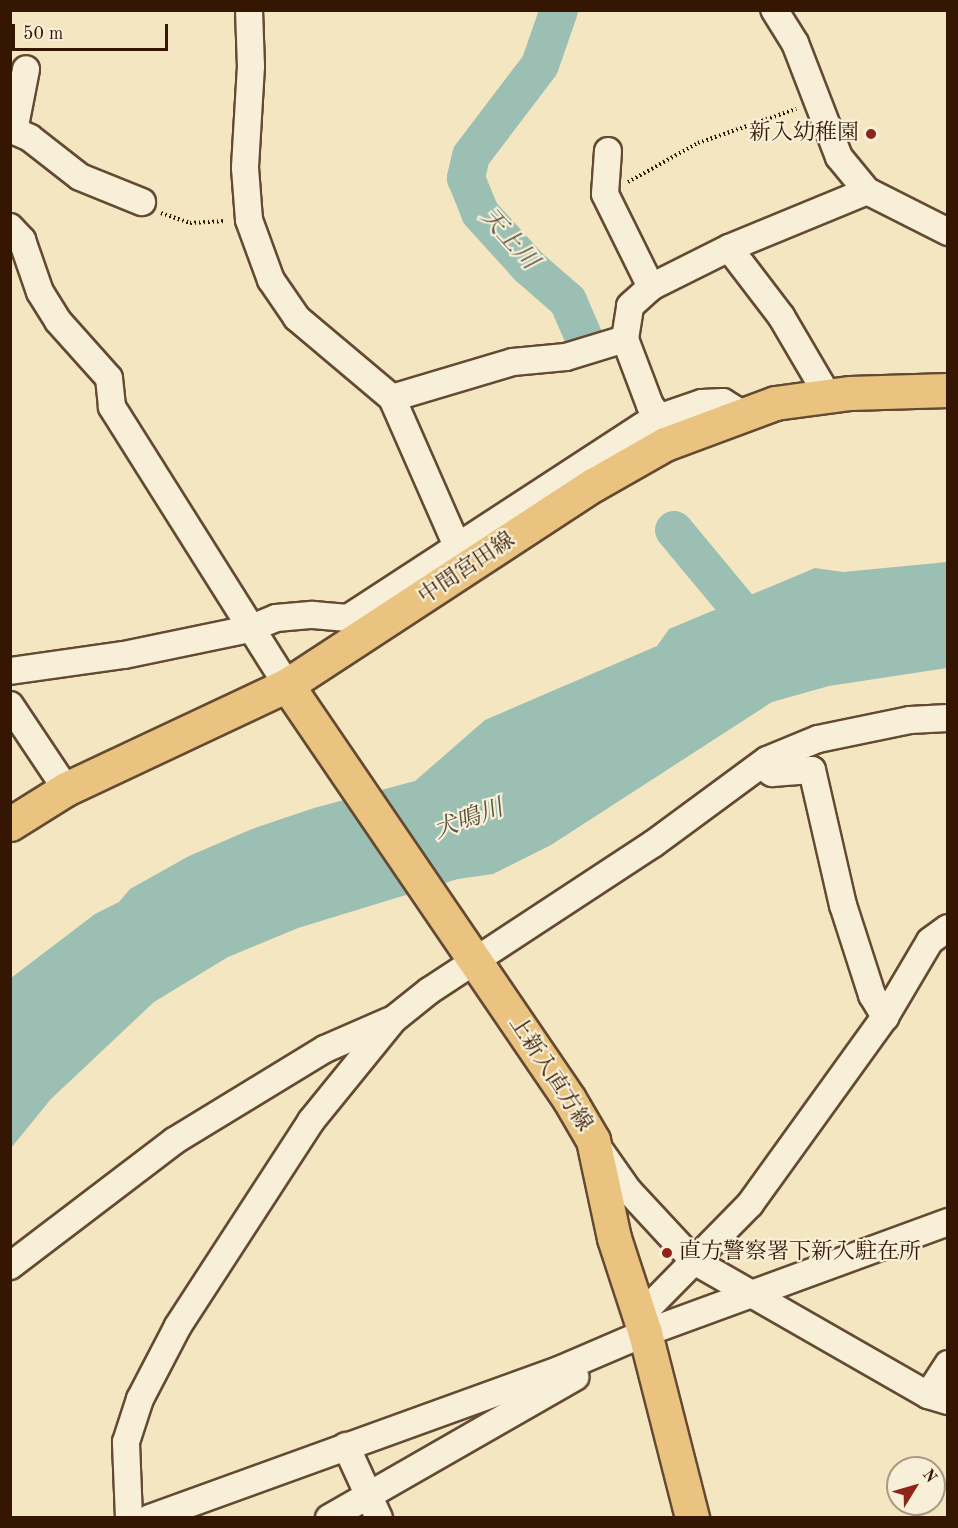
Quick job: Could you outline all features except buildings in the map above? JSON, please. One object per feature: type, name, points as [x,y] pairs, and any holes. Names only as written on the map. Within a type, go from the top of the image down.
[{"type":"main road","name":"中間宮田線","points":[[10,824],[66,789],[287,686],[594,485],[665,444],[775,404],[828,396],[948,390]]},
{"type":"main road","name":"上新入直方線","points":[[287,686],[473,957],[593,1140],[615,1238],[643,1324],[692,1518]]},
{"type":"street","points":[[249,10],[251,66],[245,168],[249,219],[271,280],[297,318],[392,398],[458,546]]},
{"type":"street","points":[[774,10],[795,43],[819,99],[839,157],[867,191],[948,232]]},
{"type":"street","points":[[26,69],[12,130],[30,138],[80,177],[142,202]]},
{"type":"street","points":[[608,151],[605,194],[651,286]]},
{"type":"street","points":[[659,417],[650,405],[625,339],[630,306],[651,286],[729,248],[867,191]]},
{"type":"street","points":[[10,227],[22,240],[40,292],[58,321],[109,378],[112,407],[249,629],[287,686]]},
{"type":"street","points":[[729,248],[782,316],[828,396]]},
{"type":"street","points":[[392,398],[513,362],[566,357],[625,339]]},
{"type":"street","points":[[10,671],[124,655],[249,629],[276,618],[313,615],[348,618],[605,448],[659,417],[702,403],[723,402],[744,415]]},
{"type":"street","points":[[10,705],[66,789]]},
{"type":"street","points":[[129,1518],[126,1442],[140,1399],[172,1337],[311,1121],[394,1019],[473,957],[653,844],[761,765],[818,739],[910,720],[948,718]]},
{"type":"street","points":[[761,765],[772,773],[812,770],[843,905],[872,995],[885,1017]]},
{"type":"street","points":[[643,1324],[694,1261],[750,1204],[885,1017],[930,941],[948,928]]},
{"type":"street","points":[[10,1266],[174,1141],[325,1049],[394,1019]]},
{"type":"street","points":[[593,1140],[628,1190],[694,1261],[748,1295],[938,1398],[948,1364]]},
{"type":"street","points":[[150,1518],[592,1356],[643,1324],[748,1295],[948,1222]]},
{"type":"street","points":[[329,1518],[366,1494],[580,1374],[592,1356]]},
{"type":"street","points":[[346,1446],[366,1494],[379,1518]]},
{"type":"path","points":[[605,194],[699,143],[819,99]]},
{"type":"path","points":[[142,202],[169,218],[190,223],[249,219]]},
{"type":"water","name":"犬鳴川","points":[[947,562],[947,668],[829,686],[772,702],[551,845],[493,874],[458,879],[298,928],[228,957],[154,1002],[51,1099],[11,1148],[11,978],[95,914],[119,902],[130,889],[189,856],[252,829],[314,808],[415,781],[485,720],[657,646],[669,629],[815,568],[843,572]]},
{"type":"waterway","name":"天上川","points":[[559,10],[540,65],[471,156],[466,178],[480,213],[529,267],[568,301],[584,338]]},
{"type":"waterway","name":"天上川","points":[[674,530],[767,642]]},
{"type":"place","name":"新入幼稚園","points":[[871,134]]},
{"type":"place","name":"直方警察署下新入駐在所","points":[[667,1253]]}]
